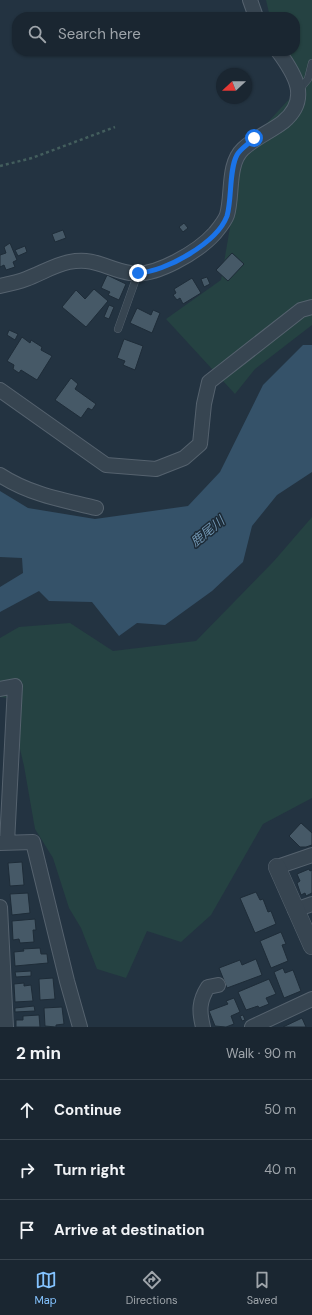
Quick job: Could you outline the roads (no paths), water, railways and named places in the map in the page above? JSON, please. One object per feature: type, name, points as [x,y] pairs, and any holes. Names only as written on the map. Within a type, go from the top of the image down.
[{"type":"street","points":[[250,0],[254,12]]},
{"type":"street","points":[[0,286],[26,279],[68,262],[97,262],[131,274],[166,268],[195,249],[215,233],[227,216],[233,164],[237,155],[254,138],[282,122],[292,113],[298,103],[299,90],[296,79],[281,56]]},
{"type":"street","points":[[0,390],[106,465],[156,469],[184,458],[200,444],[204,404],[209,382],[301,310],[312,307]]},
{"type":"street","points":[[0,475],[43,496],[96,508]]},
{"type":"street","points":[[0,689],[15,686],[3,843],[33,842],[67,981],[80,1027]]},
{"type":"street","points":[[312,854],[277,867],[312,946]]},
{"type":"street","points":[[295,910],[312,904]]},
{"type":"street","points":[[0,907],[6,1027]]},
{"type":"street","points":[[203,1027],[200,1014],[202,997],[208,987],[218,985]]},
{"type":"street","points":[[252,1027],[269,1024],[278,1013],[312,999]]},
{"type":"lane","points":[[299,90],[308,79],[312,63]]},
{"type":"lane","points":[[118,329],[138,273]]},
{"type":"water","name":"鹿尾川","points":[[303,345],[312,345],[312,472],[277,495],[252,526],[243,562],[212,591],[165,625],[137,623],[119,636],[92,602],[49,601],[39,591],[0,612],[0,587],[23,573],[22,558],[0,557],[0,491],[28,508],[95,519],[188,506],[220,472],[263,385]]}]
